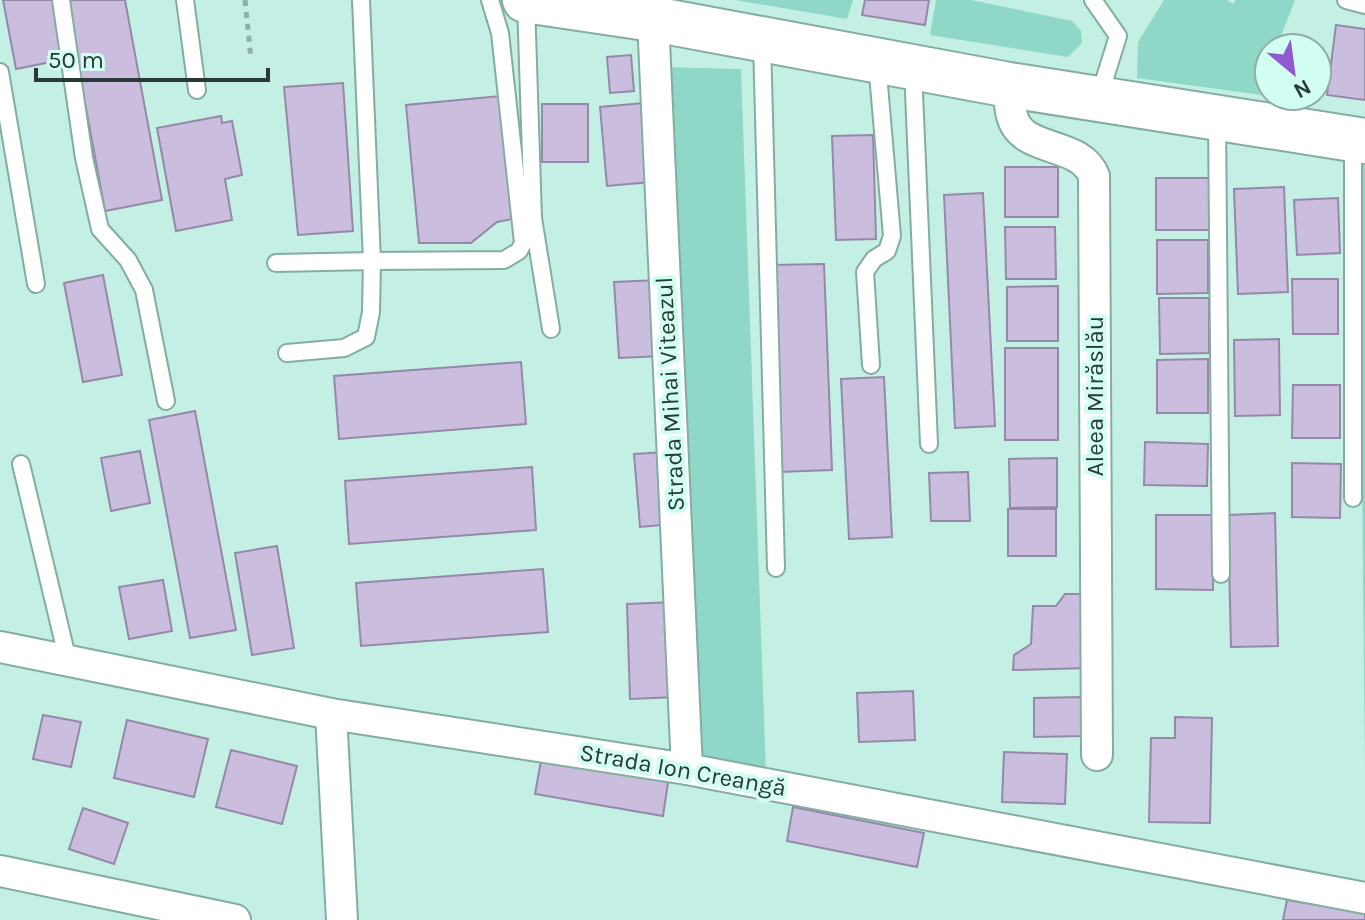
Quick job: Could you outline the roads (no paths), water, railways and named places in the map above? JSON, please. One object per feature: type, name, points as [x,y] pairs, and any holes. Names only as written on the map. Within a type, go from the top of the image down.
[{"type":"main road","points":[[526,0],[653,19],[1009,85],[1359,140]]},
{"type":"street","name":"Strada Mihai Viteazul","points":[[653,19],[687,769]]},
{"type":"street","name":"Aleea Mirăslău","points":[[1009,85],[1012,117],[1017,127],[1027,136],[1083,158],[1094,176],[1097,755]]},
{"type":"street","name":"Strada Ion Creangă","points":[[0,647],[331,714],[687,769],[1365,898]]},
{"type":"street","points":[[331,714],[342,920]]},
{"type":"street","points":[[0,871],[235,920]]},
{"type":"lane","points":[[61,0],[84,158],[100,229],[128,260],[144,290],[166,401]]},
{"type":"lane","points":[[185,0],[197,90]]},
{"type":"lane","points":[[287,353],[344,348],[366,337],[371,312],[372,261],[361,0]]},
{"type":"lane","points":[[276,263],[504,260],[519,251],[523,243],[500,33],[490,0]]},
{"type":"lane","points":[[526,0],[533,218],[551,329]]},
{"type":"lane","points":[[1093,0],[1118,36],[1099,99]]},
{"type":"lane","points":[[1346,0],[1365,5]]},
{"type":"lane","points":[[762,39],[776,568]]},
{"type":"lane","points":[[871,365],[865,272],[874,259],[887,251],[892,236],[895,64]]},
{"type":"lane","points":[[895,64],[929,444]]},
{"type":"lane","points":[[0,72],[36,284]]},
{"type":"lane","points":[[1217,117],[1221,574]]},
{"type":"lane","points":[[1353,498],[1359,140]]},
{"type":"lane","points":[[21,464],[68,661]]}]
